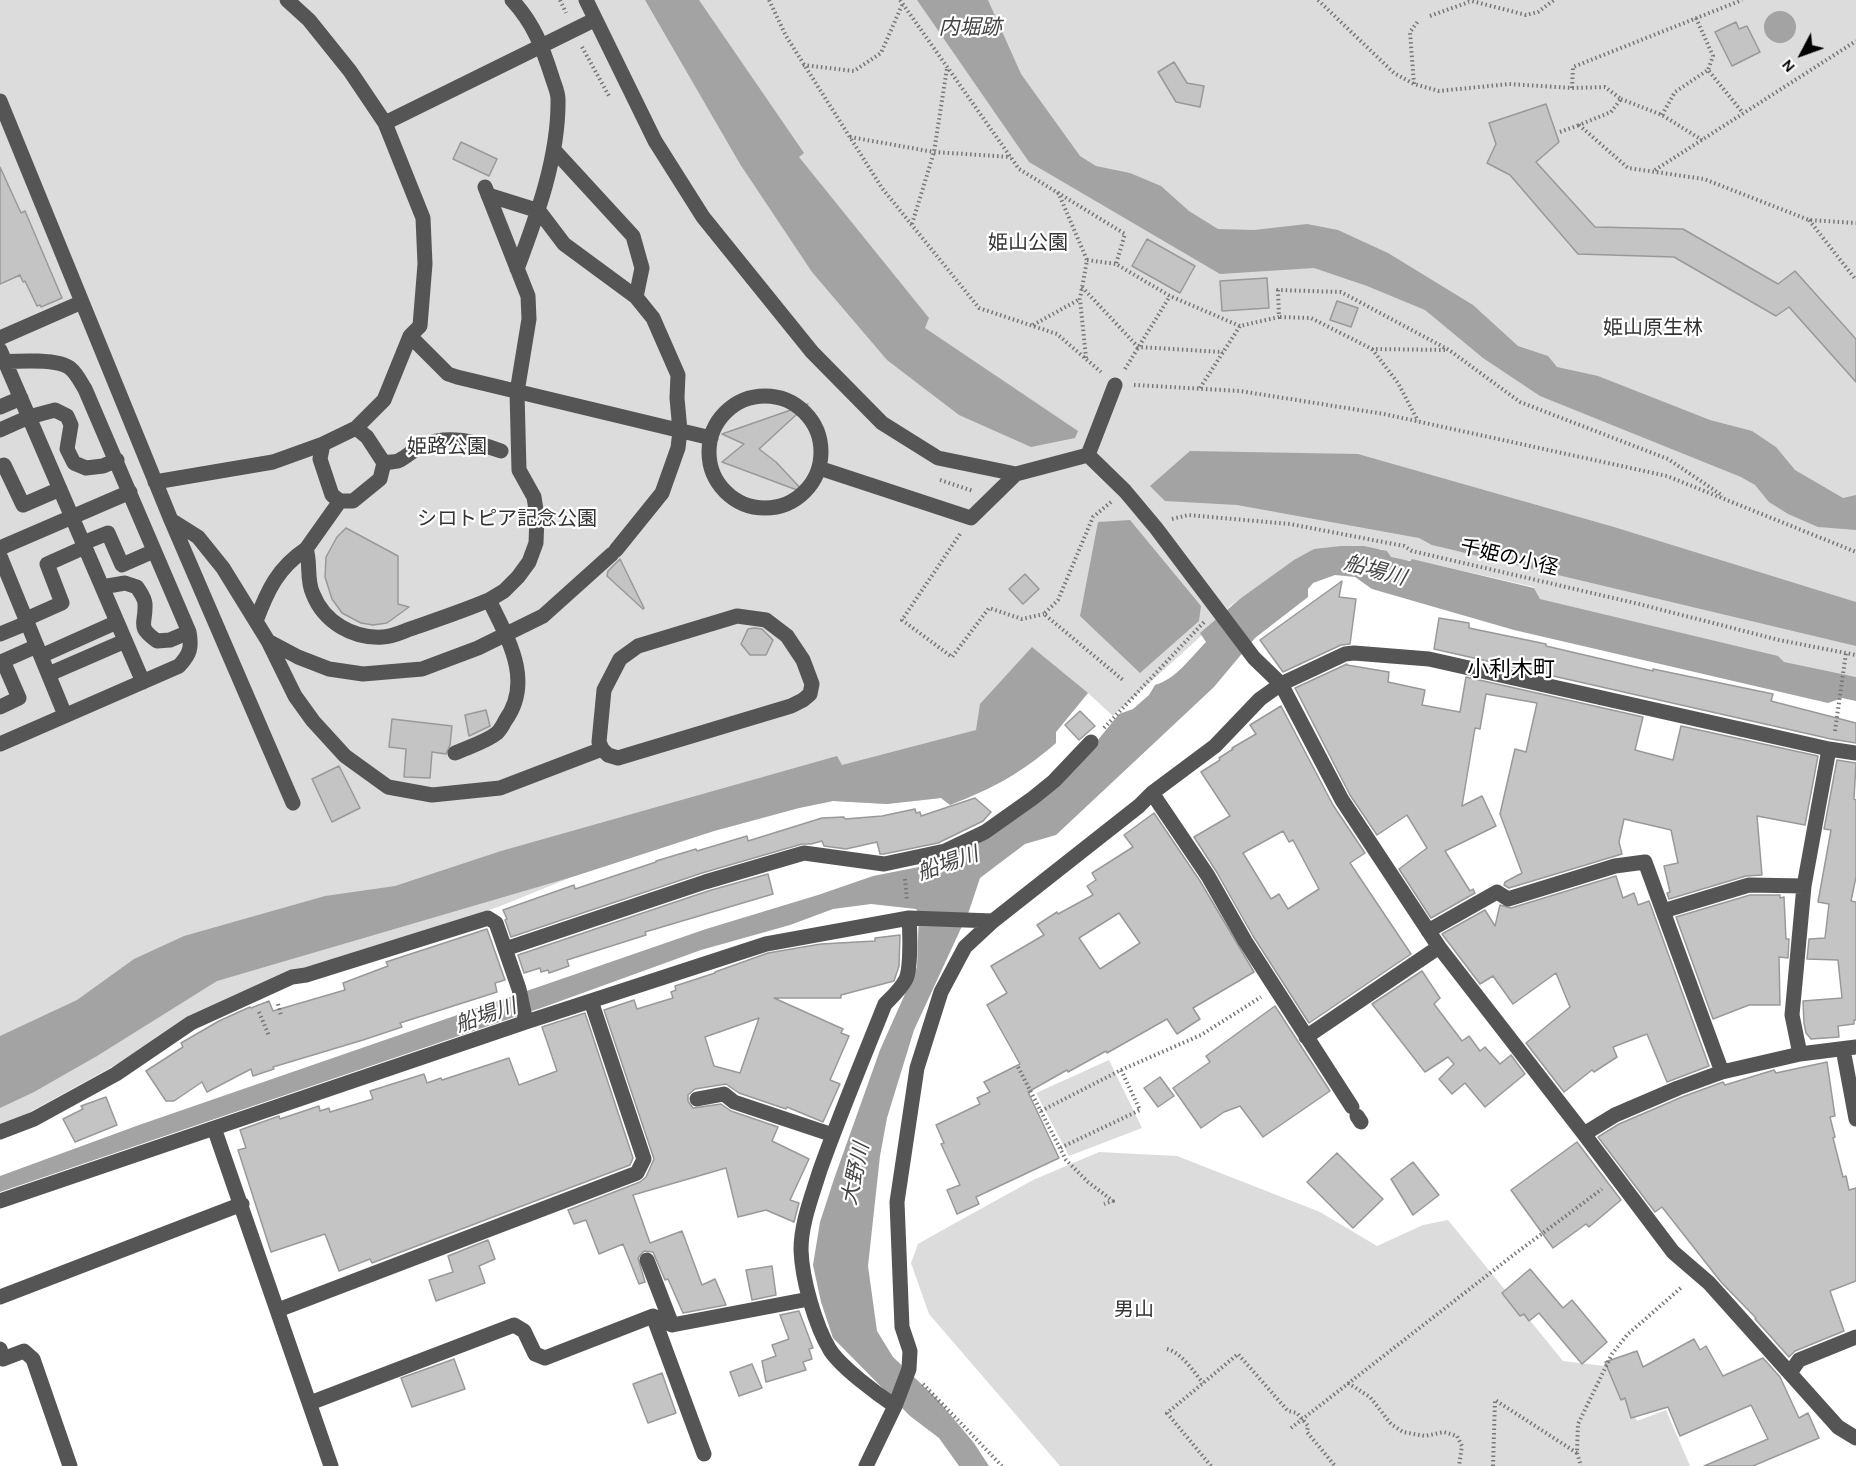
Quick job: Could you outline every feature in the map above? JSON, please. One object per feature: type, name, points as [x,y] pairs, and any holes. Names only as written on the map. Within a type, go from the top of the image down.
[{"type":"street","points":[[155,482],[273,462],[323,444],[356,428],[384,400],[410,336],[420,326],[425,264],[423,218],[385,123],[350,71],[309,20],[287,0]]},
{"type":"street","points":[[512,0],[526,16],[542,46],[559,97],[554,150],[539,211],[517,268]]},
{"type":"street","points":[[586,0],[655,141],[703,217],[812,352],[882,423],[938,458],[1016,474],[1088,455]]},
{"type":"street","points":[[385,123],[594,20]]},
{"type":"street","points":[[0,101],[155,482],[293,804]]},
{"type":"street","points":[[554,150],[633,236],[642,268],[636,297]]},
{"type":"street","points":[[268,641],[298,657],[329,669],[363,674],[422,669],[478,648],[543,616],[614,552],[662,493],[678,448],[680,431],[677,398],[678,375],[653,318],[636,297],[564,244],[539,211],[487,191],[528,296],[529,320],[517,392],[519,470],[534,497],[537,516],[536,543],[529,562],[504,591],[489,600],[385,637],[364,636],[341,628],[321,610],[312,592],[306,549]]},
{"type":"street","points":[[0,338],[82,302]]},
{"type":"street","points":[[410,336],[448,374],[711,438]]},
{"type":"street","points":[[2,358],[143,682]]},
{"type":"street","points":[[0,744],[179,666],[189,656],[192,646],[189,633],[117,460],[85,389],[71,368],[62,364],[2,358]]},
{"type":"street","points":[[1088,455],[1115,385]]},
{"type":"street","points":[[768,396],[789,401],[808,416],[818,433],[821,448],[819,468],[808,488],[791,502],[773,508],[758,508],[740,502],[727,494],[713,473],[709,449],[711,438],[721,418],[738,403],[753,397],[768,396]]},
{"type":"street","points":[[0,407],[21,398]]},
{"type":"street","points":[[0,430],[29,417],[55,410],[67,416],[71,425],[67,449],[74,462],[86,468],[103,466],[117,460]]},
{"type":"street","points":[[323,444],[320,459],[332,495],[340,501],[353,501],[380,479],[384,463],[367,437],[356,428]]},
{"type":"street","points":[[384,463],[398,461],[422,446],[440,440],[480,443],[501,451]]},
{"type":"street","points":[[1088,455],[1125,491],[1156,528],[1254,658],[1281,684],[1342,800],[1438,947],[1617,1177],[1672,1252],[1697,1273],[1839,1427],[1856,1438]]},
{"type":"street","points":[[0,467],[4,465],[23,505],[60,489]]},
{"type":"street","points":[[819,468],[971,518],[1016,474]]},
{"type":"street","points":[[0,548],[130,492]]},
{"type":"street","points":[[256,621],[264,599],[278,573],[290,559],[306,549],[340,501]]},
{"type":"street","points":[[171,520],[198,537],[223,568],[268,641],[294,696],[313,721],[345,756],[388,787],[432,795],[500,788],[602,749]]},
{"type":"street","points":[[0,634],[62,603],[46,564],[108,533],[122,565],[154,551]]},
{"type":"street","points":[[0,556],[65,715]]},
{"type":"street","points":[[102,587],[125,583],[137,587],[145,602],[142,625],[146,633],[157,642],[189,633]]},
{"type":"street","points":[[455,753],[497,732],[516,704],[519,687],[516,663],[506,635],[489,600]]},
{"type":"street","points":[[737,616],[766,620],[787,636],[803,660],[812,684],[810,694],[803,700],[618,758],[608,755],[602,749],[599,742],[604,690],[620,659],[639,646],[737,616]]},
{"type":"street","points":[[0,707],[19,698],[3,661],[39,651],[117,622]]},
{"type":"street","points":[[49,674],[125,641]]},
{"type":"street","points":[[855,1466],[867,1462],[896,1406],[909,1369],[910,1351],[902,1327],[897,1202],[917,1068],[941,992],[965,947],[993,921],[1139,806],[1152,793],[1215,746],[1260,699],[1281,684],[1344,654],[1429,659],[1831,750],[1856,753]]},
{"type":"street","points":[[505,949],[705,882],[804,853],[884,864],[945,851],[985,832],[1033,798],[1054,781],[1091,742]]},
{"type":"street","points":[[1800,1054],[1792,1015],[1804,886],[1831,750]]},
{"type":"street","points":[[1152,793],[1208,876],[1245,941],[1357,1115]]},
{"type":"street","points":[[1428,931],[1497,892],[1508,899],[1616,866],[1645,862],[1722,1072]]},
{"type":"street","points":[[1663,911],[1749,885],[1804,886]]},
{"type":"street","points":[[0,1132],[34,1119],[116,1074],[191,1023],[292,977],[306,975],[488,918],[496,923],[519,989],[526,1022]]},
{"type":"street","points":[[0,1201],[591,1000],[766,944],[909,918],[993,921]]},
{"type":"street","points":[[896,1406],[881,1397],[837,1359],[830,1349],[809,1299],[801,1250],[807,1211],[832,1135],[885,1004],[897,992],[907,976],[909,918]]},
{"type":"street","points":[[1306,1037],[1438,947]]},
{"type":"street","points":[[278,1310],[637,1173],[644,1159],[591,1000]]},
{"type":"street","points":[[1584,1134],[1615,1115],[1722,1072],[1800,1054],[1849,1048],[1856,1119]]},
{"type":"street","points":[[697,1099],[724,1094],[734,1102],[832,1135]]},
{"type":"street","points":[[214,1128],[331,1466]]},
{"type":"street","points":[[0,1297],[242,1204]]},
{"type":"street","points":[[647,1260],[672,1325]]},
{"type":"street","points":[[310,1403],[514,1324],[524,1331],[535,1354],[545,1358],[653,1316],[672,1325],[809,1299]]},
{"type":"street","points":[[653,1316],[704,1454]]},
{"type":"street","points":[[1790,1373],[1799,1360],[1856,1337]]},
{"type":"street","points":[[0,1350],[3,1359],[24,1351],[33,1359],[70,1466]]},
{"type":"path","points":[[769,0],[803,65],[882,188],[979,308],[1057,333],[1115,385],[1240,391],[1384,414],[1667,476],[1856,552]]},
{"type":"path","points":[[1318,0],[1394,73],[1414,84],[1439,91],[1509,84],[1572,88],[1605,87],[1621,99],[1662,115],[1702,140]]},
{"type":"path","points":[[1430,16],[1468,1],[1526,15],[1538,12],[1554,0]]},
{"type":"path","points":[[1572,88],[1573,67],[1742,0]]},
{"type":"path","points":[[803,65],[854,71],[881,53],[901,2]]},
{"type":"path","points":[[901,2],[1019,169],[1125,234],[1116,264]]},
{"type":"path","points":[[1662,115],[1675,92],[1708,70],[1713,56],[1696,18]]},
{"type":"path","points":[[1414,84],[1410,32],[1419,20]]},
{"type":"path","points":[[1654,170],[1856,41]]},
{"type":"path","points":[[912,225],[934,152],[947,67]]},
{"type":"path","points":[[1708,70],[1743,113]]},
{"type":"path","points":[[1560,132],[1611,112],[1621,99]]},
{"type":"path","points":[[1579,125],[1628,168],[1704,179],[1809,220],[1856,224]]},
{"type":"path","points":[[850,137],[934,152],[1011,157]]},
{"type":"path","points":[[1058,192],[1087,260],[1080,299],[1086,358]]},
{"type":"path","points":[[1809,220],[1856,280]]},
{"type":"path","points":[[1087,260],[1116,264],[1170,296],[1240,326],[1279,317],[1311,318],[1372,348],[1449,350]]},
{"type":"path","points":[[1082,287],[1138,347],[1223,352]]},
{"type":"path","points":[[1279,317],[1278,290],[1341,292],[1449,350],[1520,402],[1668,459],[1731,502]]},
{"type":"path","points":[[1115,385],[1170,296]]},
{"type":"path","points":[[1032,326],[1080,299]]},
{"type":"path","points":[[1199,389],[1240,326]]},
{"type":"path","points":[[1372,348],[1398,383],[1418,421]]},
{"type":"path","points":[[971,518],[902,621],[952,657],[989,608],[1022,619],[1044,614],[1058,600],[1093,517],[1125,491]]},
{"type":"path","name":"千姫の小径","points":[[1156,528],[1176,516],[1188,514],[1290,524],[1404,546],[1412,551],[1639,604],[1779,640],[1856,655]]},
{"type":"path","points":[[1091,742],[1219,610]]},
{"type":"path","points":[[1044,614],[1123,680]]},
{"type":"path","points":[[1831,750],[1846,653]]},
{"type":"path","points":[[1041,1111],[1121,1070],[1201,1035],[1275,988]]},
{"type":"path","points":[[252,995],[269,1036]]},
{"type":"path","points":[[1018,1067],[1066,1160],[1088,1182],[1113,1201],[1104,1203]]},
{"type":"path","points":[[1060,1148],[1140,1110],[1121,1070]]},
{"type":"path","points":[[1291,1428],[1617,1177]]},
{"type":"path","points":[[1581,1466],[1577,1453],[1578,1424],[1611,1354],[1627,1335],[1697,1273]]},
{"type":"path","points":[[1167,1349],[1180,1356],[1203,1383]]},
{"type":"path","points":[[1211,1466],[1167,1413],[1238,1354],[1288,1412],[1297,1413],[1308,1426],[1307,1432],[1335,1466]]},
{"type":"path","points":[[909,1369],[1002,1466]]},
{"type":"path","points":[[1348,1383],[1370,1397],[1391,1424],[1403,1432],[1425,1436],[1444,1432],[1457,1436],[1462,1446],[1459,1466]]},
{"type":"path","points":[[1493,1466],[1495,1400],[1577,1453]]},
{"type":"green space","name":"姫路公園","points":[[0,0],[1856,0],[1856,677],[1783,663],[1779,657],[1539,599],[1534,587],[1415,560],[1392,560],[1382,549],[1315,549],[1286,566],[1230,606],[1212,626],[1113,716],[1088,693],[1056,732],[1056,743],[1019,771],[980,792],[950,805],[941,798],[887,804],[833,801],[799,808],[714,831],[572,877],[498,907],[419,933],[163,1036],[14,1121],[0,1125]]},
{"type":"green space","points":[[1109,1060],[1142,1128],[1069,1156],[1036,1093]]},
{"type":"green space","name":"男山","points":[[1099,1152],[1177,1156],[1320,1212],[1377,1246],[1423,1225],[1448,1220],[1563,1361],[1613,1367],[1637,1421],[1666,1410],[1690,1466],[1060,1466],[929,1314],[911,1263],[918,1244],[1033,1180]]},
{"type":"water","points":[[645,0],[699,0],[804,153],[799,157],[929,318],[925,328],[1078,431],[1075,438],[1031,447],[959,415],[887,360],[812,272],[740,164]]},
{"type":"water","name":"内堀跡","points":[[917,0],[988,0],[1021,74],[1080,156],[1096,166],[1130,173],[1161,186],[1189,211],[1218,229],[1254,230],[1307,224],[1338,230],[1388,253],[1473,305],[1518,346],[1548,356],[1557,367],[1598,376],[1710,420],[1752,431],[1776,447],[1795,470],[1843,498],[1856,495],[1856,530],[1818,527],[1788,514],[1769,502],[1755,485],[1741,477],[1540,396],[1483,358],[1425,310],[1367,286],[1314,268],[1220,274],[1029,162]]},
{"type":"water","points":[[1780,11],[1791,16],[1796,27],[1791,38],[1780,43],[1769,38],[1764,27],[1769,16]]},
{"type":"water","points":[[1190,451],[1358,454],[1614,527],[1856,602],[1856,646],[1432,545],[1419,538],[1237,505],[1165,501],[1150,486]]},
{"type":"water","points":[[1130,520],[1201,606],[1199,621],[1140,673],[1080,616],[1098,522]]},
{"type":"water","points":[[1364,546],[1387,551],[1391,557],[1410,561],[1412,559],[1534,588],[1540,599],[1778,656],[1784,662],[1856,677],[1856,701],[1842,698],[1828,703],[1514,630],[1372,589],[1355,577],[1335,575],[1313,583],[1308,589],[1308,597],[1255,638],[1214,687],[1056,835],[1025,844],[980,878],[969,911],[914,1030],[887,1118],[880,1156],[868,1266],[877,1331],[893,1357],[937,1399],[974,1443],[989,1466],[959,1466],[939,1438],[910,1416],[833,1338],[821,1302],[813,1265],[820,1222],[834,1179],[880,1050],[917,967],[919,913],[916,909],[871,904],[833,909],[790,925],[701,950],[544,1007],[0,1192],[0,1176],[139,1125],[706,929],[873,876],[929,865],[958,854],[1022,813],[1080,762],[1119,714],[1133,709],[1149,695],[1155,685],[1183,667],[1206,642],[1200,633],[1241,598],[1294,560],[1314,549]]},
{"type":"water","points":[[1032,647],[1088,693],[1056,732],[1056,743],[1019,771],[980,792],[950,805],[941,798],[887,804],[833,801],[799,808],[714,831],[572,877],[217,981],[97,1056],[34,1092],[0,1108],[0,1036],[77,1000],[134,959],[184,936],[325,896],[395,886],[501,851],[837,756],[842,765],[976,730],[980,704]]},
{"type":"building","points":[[1736,22],[1739,29],[1747,26],[1760,52],[1732,66],[1715,32]]},
{"type":"building","points":[[1174,62],[1187,83],[1204,86],[1200,107],[1176,102],[1158,72]]},
{"type":"building","points":[[1546,104],[1559,142],[1536,162],[1595,227],[1683,229],[1778,284],[1795,271],[1856,339],[1856,382],[1789,307],[1776,316],[1674,257],[1578,254],[1510,175],[1487,163],[1496,144],[1489,123]]},
{"type":"building","points":[[461,142],[497,159],[489,176],[453,159]]},
{"type":"building","points":[[0,167],[21,213],[25,211],[62,298],[41,307],[37,306],[20,275],[0,284]]},
{"type":"building","points":[[1147,239],[1195,266],[1180,293],[1132,266]]},
{"type":"building","points":[[1267,278],[1269,308],[1222,311],[1220,281]]},
{"type":"building","points":[[1337,301],[1358,308],[1351,327],[1330,320]]},
{"type":"building","points":[[808,404],[759,449],[776,462],[805,493],[722,462],[744,444],[722,434]]},
{"type":"building","points":[[346,528],[398,556],[398,604],[409,607],[387,623],[373,625],[361,623],[342,613],[332,599],[325,577],[326,557],[337,537]]},
{"type":"building","points":[[620,559],[643,609],[607,576],[608,571]]},
{"type":"building","points":[[1025,574],[1039,589],[1023,604],[1009,589]]},
{"type":"building","points":[[1342,581],[1339,597],[1356,599],[1350,644],[1341,645],[1283,672],[1260,640]]},
{"type":"building","points":[[1439,618],[1469,623],[1469,628],[1546,644],[1546,646],[1653,671],[1653,669],[1773,694],[1771,701],[1856,723],[1856,743],[1434,649]]},
{"type":"building","points":[[748,629],[762,629],[773,640],[766,655],[750,655],[741,644]]},
{"type":"building","points":[[1347,664],[1389,672],[1388,682],[1425,690],[1422,705],[1460,712],[1466,677],[1643,717],[1635,750],[1673,760],[1681,726],[1818,756],[1805,825],[1757,816],[1762,875],[1746,876],[1669,899],[1667,893],[1670,892],[1664,866],[1678,863],[1671,830],[1624,819],[1619,842],[1622,854],[1509,888],[1504,885],[1505,882],[1522,873],[1500,814],[1515,749],[1526,752],[1537,703],[1486,694],[1480,729],[1475,728],[1462,806],[1482,796],[1496,826],[1445,851],[1470,891],[1473,889],[1475,893],[1431,918],[1399,869],[1427,848],[1407,815],[1377,835],[1350,795],[1295,688]]},
{"type":"building","points":[[1281,706],[1333,805],[1365,853],[1350,863],[1411,954],[1309,1023],[1253,936],[1194,837],[1230,816],[1201,772],[1220,760],[1219,758],[1232,748],[1256,734],[1250,725]],"holes":[[[1283,831],[1289,842],[1293,840],[1319,889],[1288,909],[1279,894],[1271,899],[1243,853]]]},
{"type":"building","points":[[486,710],[490,726],[469,736],[465,715]]},
{"type":"building","points":[[1080,711],[1095,726],[1079,740],[1065,725]]},
{"type":"building","points":[[392,719],[452,726],[450,745],[446,754],[432,752],[430,778],[404,777],[406,749],[389,747]]},
{"type":"building","points":[[1837,760],[1856,763],[1854,799],[1856,800],[1856,877],[1851,901],[1856,902],[1856,1020],[1854,1024],[1838,1026],[1839,1037],[1811,1039],[1806,1033],[1803,1001],[1842,998],[1838,960],[1807,959],[1809,939],[1825,938],[1829,904],[1818,902],[1831,830],[1824,829]]},
{"type":"building","points":[[339,766],[360,808],[332,822],[312,779]]},
{"type":"building","points":[[975,798],[991,812],[983,821],[938,843],[884,854],[880,854],[877,842],[846,849],[824,846],[822,841],[802,844],[702,873],[511,937],[505,920],[507,919],[503,910],[574,885],[575,889],[696,849],[697,851],[747,836],[748,841],[822,818],[882,816],[915,809],[916,813],[920,812],[921,816]]},
{"type":"building","points":[[1154,813],[1200,881],[1254,972],[1193,1008],[1200,1019],[1177,1034],[1167,1019],[1107,1053],[1106,1051],[1068,1072],[1067,1070],[1028,1092],[1059,1158],[976,1197],[979,1204],[957,1214],[947,1190],[960,1185],[941,1144],[944,1143],[936,1125],[980,1104],[977,1098],[990,1092],[984,1082],[1020,1064],[987,1005],[1007,993],[991,966],[1044,935],[1037,925],[1057,912],[1058,914],[1093,895],[1087,886],[1096,880],[1092,873],[1133,847],[1124,835]],"holes":[[[1119,913],[1140,943],[1100,969],[1079,938]]]},
{"type":"building","points":[[768,874],[773,894],[645,932],[646,935],[567,960],[569,966],[549,973],[548,970],[541,972],[540,968],[524,973],[518,955],[708,891]]},
{"type":"building","points":[[1616,876],[1623,898],[1634,893],[1638,905],[1649,901],[1709,1066],[1667,1082],[1647,1034],[1613,1047],[1617,1057],[1594,1072],[1592,1070],[1564,1092],[1526,1043],[1570,1007],[1556,973],[1513,1004],[1493,976],[1480,984],[1442,934],[1485,910],[1495,926],[1500,905],[1511,908]]},
{"type":"building","points":[[1750,895],[1784,897],[1786,939],[1789,939],[1788,958],[1779,957],[1780,1005],[1749,1005],[1713,1019],[1676,917]]},
{"type":"building","points":[[487,929],[505,980],[495,983],[497,992],[400,1023],[402,1027],[273,1067],[274,1069],[253,1076],[251,1069],[207,1092],[202,1082],[174,1101],[166,1101],[146,1071],[183,1047],[181,1043],[219,1021],[250,1007],[269,1001],[273,1011],[345,990],[343,983],[388,966],[386,962]]},
{"type":"building","points":[[900,935],[899,966],[894,981],[841,995],[841,998],[774,998],[843,1029],[841,1033],[849,1036],[830,1080],[840,1084],[823,1122],[787,1107],[786,1109],[739,1093],[726,1084],[695,1089],[688,1095],[688,1101],[693,1108],[721,1104],[731,1111],[778,1127],[772,1141],[809,1159],[790,1200],[799,1203],[794,1222],[766,1210],[738,1217],[726,1168],[633,1195],[650,1243],[682,1231],[702,1285],[715,1279],[726,1305],[683,1313],[653,1252],[644,1251],[638,1258],[645,1282],[639,1284],[623,1244],[599,1254],[586,1220],[574,1224],[568,1210],[640,1182],[646,1177],[654,1159],[604,1010],[634,1000],[637,1009],[673,998],[671,992],[676,990],[675,986],[768,953],[821,944],[875,941],[875,938]],"holes":[[[759,1018],[740,1073],[714,1066],[705,1037]]]},
{"type":"building","points":[[1422,971],[1440,998],[1434,1004],[1462,1041],[1469,1036],[1480,1051],[1485,1047],[1500,1064],[1511,1055],[1525,1074],[1485,1107],[1465,1083],[1452,1094],[1439,1079],[1454,1064],[1448,1057],[1425,1072],[1372,1004]]},
{"type":"building","points":[[1275,1006],[1330,1091],[1263,1137],[1240,1106],[1224,1112],[1201,1128],[1173,1088],[1210,1062],[1206,1056]]},
{"type":"building","points":[[585,1013],[633,1158],[630,1165],[372,1263],[370,1259],[339,1271],[325,1234],[271,1252],[238,1150],[246,1148],[240,1130],[279,1116],[280,1119],[319,1106],[320,1111],[329,1108],[330,1112],[373,1099],[370,1091],[424,1074],[427,1083],[509,1058],[519,1085],[557,1071],[542,1027]]},
{"type":"building","points":[[1827,1062],[1835,1116],[1830,1117],[1835,1137],[1833,1138],[1843,1177],[1846,1176],[1849,1190],[1856,1188],[1856,1281],[1830,1291],[1844,1331],[1795,1351],[1789,1357],[1721,1282],[1662,1207],[1655,1212],[1598,1137],[1619,1124],[1723,1082],[1725,1085],[1774,1070],[1776,1073]]},
{"type":"building","points":[[1160,1077],[1174,1096],[1158,1107],[1144,1088]]},
{"type":"building","points":[[106,1097],[117,1125],[75,1142],[63,1119],[83,1109],[81,1106]]},
{"type":"building","points":[[1577,1142],[1621,1200],[1589,1227],[1586,1224],[1553,1248],[1511,1190]]},
{"type":"building","points":[[1337,1153],[1383,1199],[1353,1228],[1307,1182]]},
{"type":"building","points":[[1413,1162],[1439,1195],[1413,1215],[1391,1179]]},
{"type":"building","points":[[488,1240],[495,1259],[479,1266],[485,1283],[436,1301],[429,1280],[453,1272],[448,1256]]},
{"type":"building","points":[[772,1266],[776,1295],[752,1300],[746,1270]]},
{"type":"building","points":[[1530,1269],[1563,1308],[1572,1300],[1607,1342],[1582,1364],[1539,1313],[1529,1321],[1524,1314],[1520,1316],[1502,1293]]},
{"type":"building","points":[[799,1311],[813,1348],[809,1349],[812,1359],[803,1362],[806,1370],[766,1382],[762,1361],[776,1356],[772,1345],[789,1339],[780,1315]]},
{"type":"building","points":[[1694,1339],[1700,1350],[1706,1346],[1723,1376],[1763,1358],[1780,1377],[1799,1418],[1808,1413],[1819,1438],[1753,1466],[1704,1466],[1768,1439],[1751,1405],[1680,1436],[1668,1407],[1631,1418],[1625,1398],[1621,1400],[1605,1362],[1637,1351],[1643,1367]]},
{"type":"building","points":[[454,1359],[465,1389],[412,1407],[401,1378]]},
{"type":"building","points":[[752,1364],[762,1388],[739,1396],[730,1372]]},
{"type":"building","points":[[662,1373],[676,1413],[648,1423],[633,1384]]},
{"type":"district","name":"小利木町","points":[[1511,670]]},
{"type":"park label","name":"姫山公園","points":[[1028,243]]},
{"type":"park label","name":"姫山原生林","points":[[1653,328]]},
{"type":"park label","name":"シロトピア記念公園","points":[[507,519]]},
{"type":"water label","name":"船場川","points":[[1375,571]]},
{"type":"water label","name":"船場川","points":[[948,864]]},
{"type":"water label","name":"船場川","points":[[486,1016]]},
{"type":"water label","name":"大野川","points":[[856,1174]]}]
